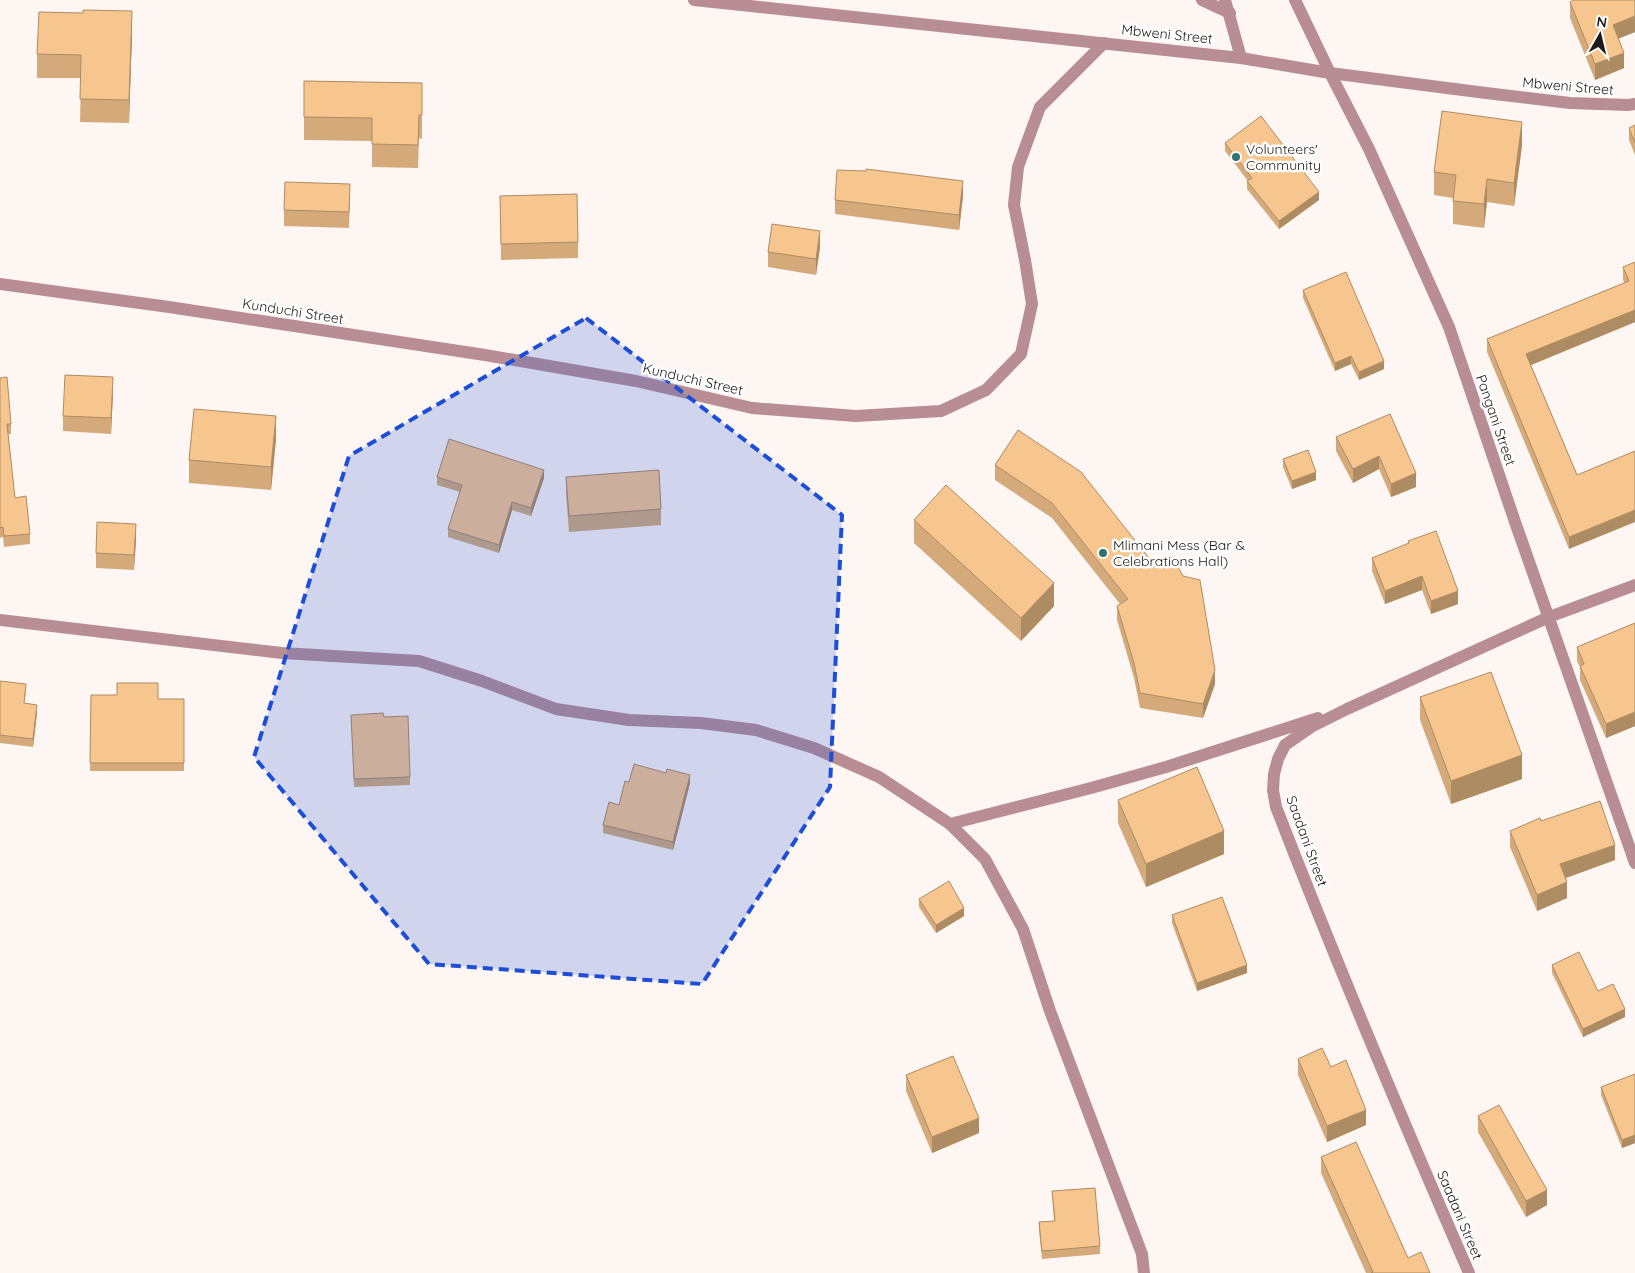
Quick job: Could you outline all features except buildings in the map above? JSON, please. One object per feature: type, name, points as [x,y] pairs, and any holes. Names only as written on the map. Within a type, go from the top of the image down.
[{"type":"street","name":"Mbweni Street","points":[[694,0],[1241,58],[1330,72],[1570,103],[1628,106],[1635,104]]},
{"type":"street","points":[[1202,0],[1230,14]]},
{"type":"street","points":[[1225,0],[1241,58]]},
{"type":"street","name":"Pangani Street","points":[[1295,0],[1369,149],[1449,327],[1635,863]]},
{"type":"street","name":"Kunduchi Street","points":[[0,284],[178,308],[485,355],[636,381],[752,408],[856,416],[941,411],[986,390],[1021,354],[1032,304],[1014,205],[1018,167],[1040,107],[1104,43]]},
{"type":"street","name":"Saadani Street","points":[[1468,1273],[1384,1077],[1276,807],[1273,790],[1274,774],[1278,759],[1285,745],[1311,727],[1549,617],[1635,585]]},
{"type":"street","points":[[0,620],[282,653],[419,661],[482,681],[556,709],[629,720],[702,723],[756,730],[814,748],[879,777],[950,824],[985,859],[1023,929],[1050,1011],[1142,1254],[1144,1273]]},
{"type":"street","points":[[950,824],[1166,767],[1347,709]]},
{"type":"highlighted area","points":[[586,318],[842,515],[830,787],[702,984],[429,964],[254,757],[349,456]]},
{"type":"place","name":"Volunteers' Community","points":[[1236,157]]},
{"type":"place","name":"Mlimani Mess (Bar & Celebrations Hall)","points":[[1103,553]]}]
